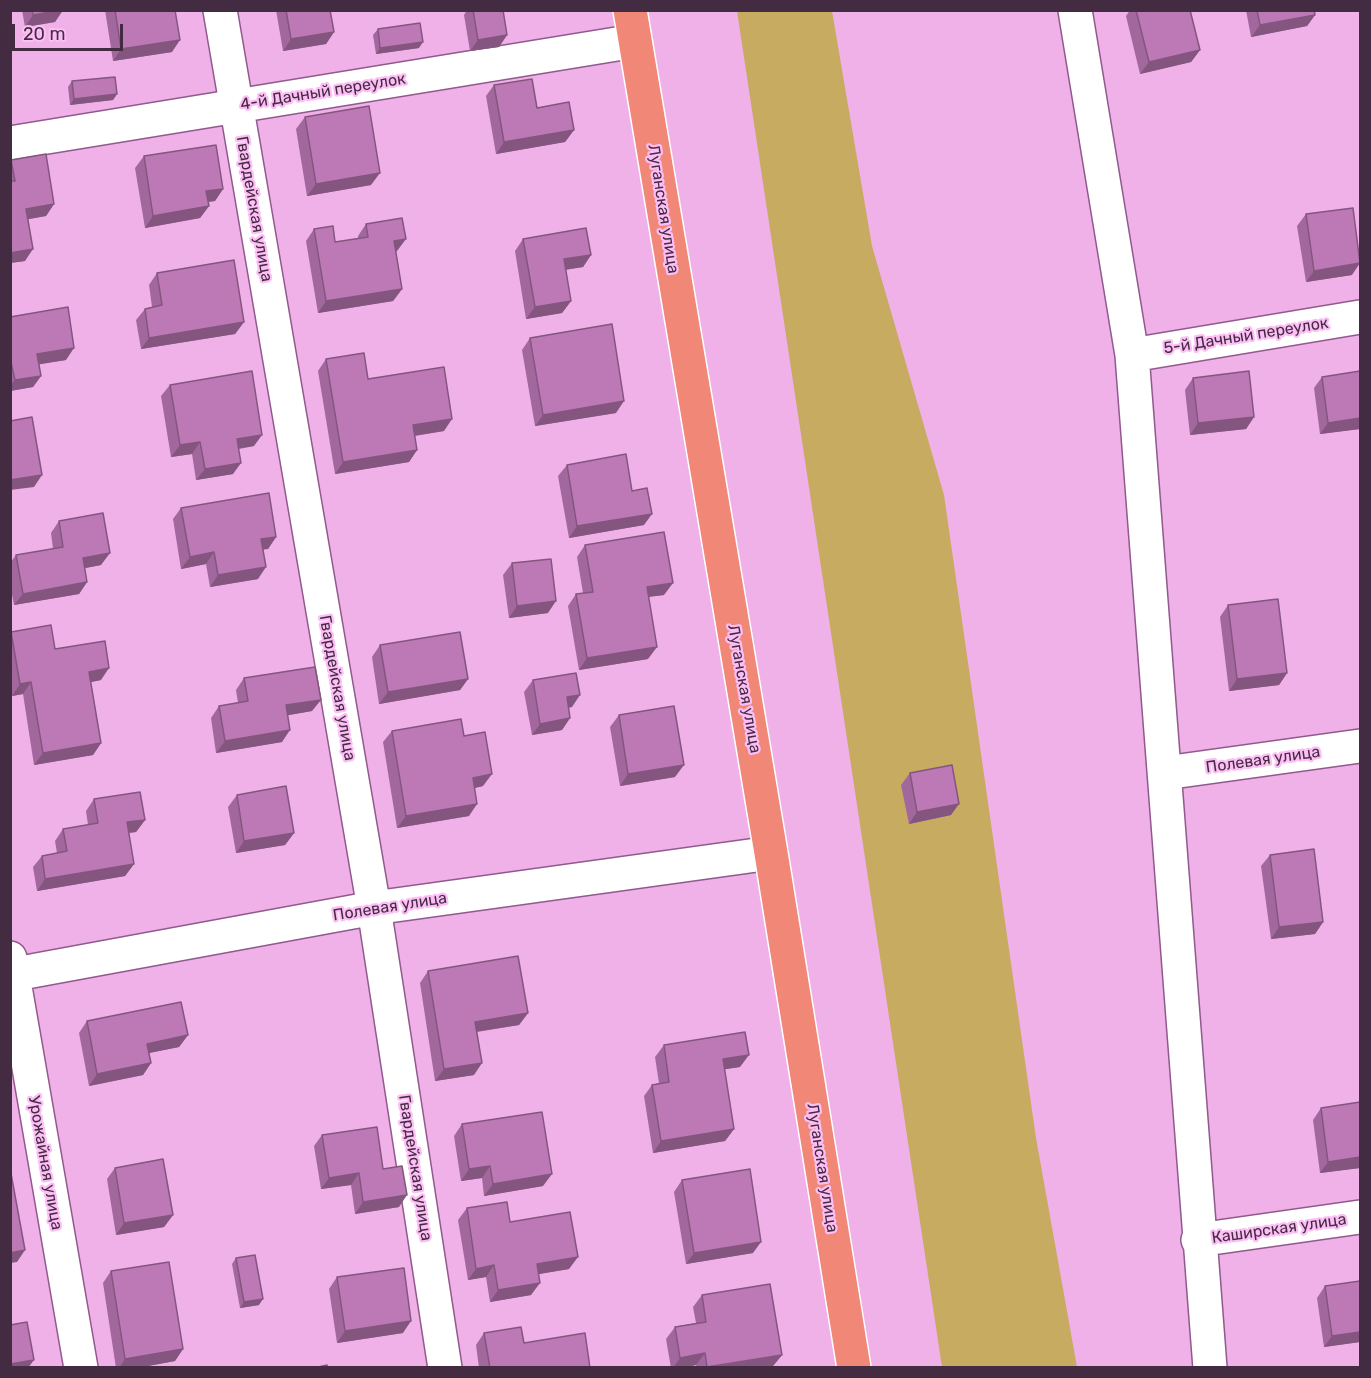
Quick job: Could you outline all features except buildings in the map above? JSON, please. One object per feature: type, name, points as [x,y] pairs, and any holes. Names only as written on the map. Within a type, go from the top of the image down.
[{"type":"highway","name":"Луганская улица","points":[[633,26],[854,1368]]},
{"type":"street","name":"Гвардейская улица","points":[[220,10],[374,908],[445,1368]]},
{"type":"street","points":[[1075,10],[1132,355],[1165,773],[1198,1240],[1210,1368]]},
{"type":"street","name":"4-й Дачный переулок","points":[[10,143],[236,106],[633,26]]},
{"type":"street","name":"5-й Дачный переулок","points":[[1132,355],[1360,317]]},
{"type":"street","name":"Полевая улица","points":[[1165,773],[1360,746]]},
{"type":"street","name":"Полевая улица","points":[[11,969],[374,908],[771,853]]},
{"type":"street","name":"Урожайная улица","points":[[11,969],[81,1368]]},
{"type":"street","name":"Каширская улица","points":[[1198,1240],[1360,1217]]},
{"type":"shaded area","points":[[737,11],[832,11],[872,246],[944,495],[1036,1138],[1077,1367],[942,1367]]}]
